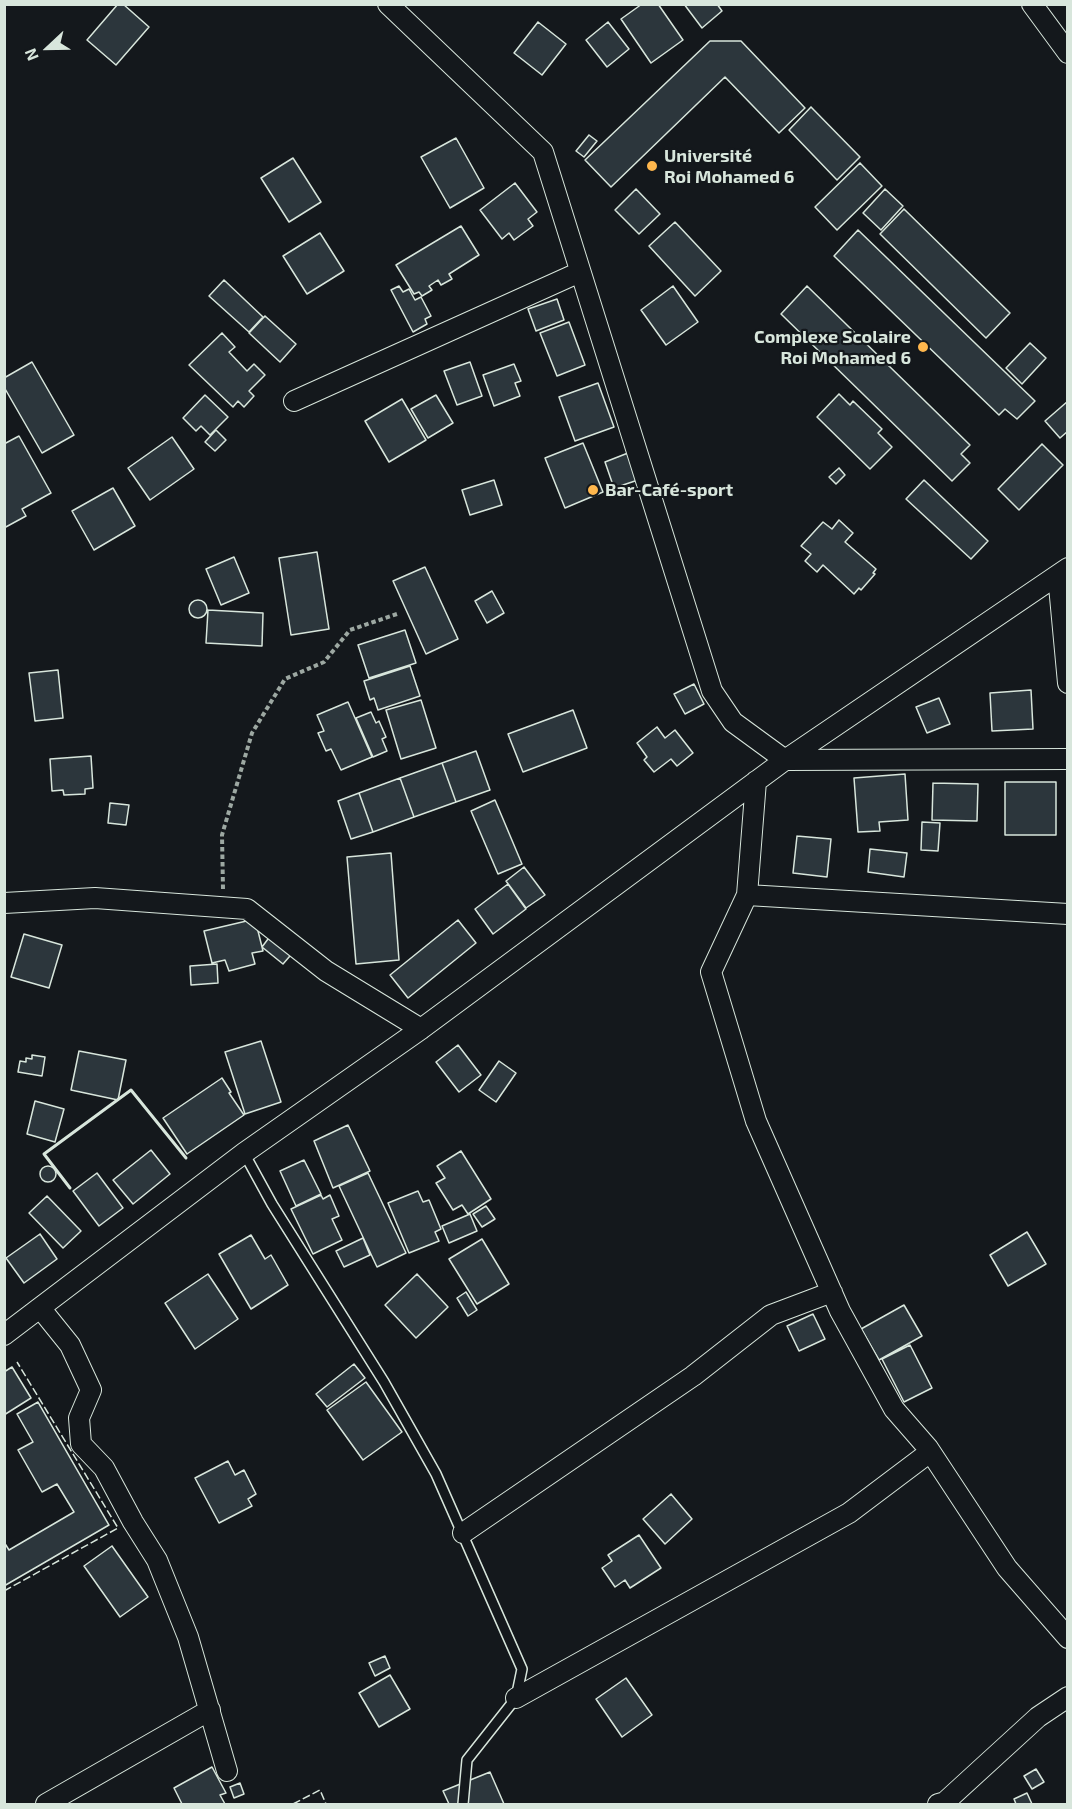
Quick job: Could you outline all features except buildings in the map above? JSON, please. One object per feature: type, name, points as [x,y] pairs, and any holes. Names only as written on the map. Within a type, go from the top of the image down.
[{"type":"street","points":[[388,4],[543,152],[712,690],[733,722],[785,760],[1068,759]]},
{"type":"street","points":[[1032,4],[1068,53]]},
{"type":"street","points":[[294,401],[580,272]]},
{"type":"street","points":[[4,1335],[244,1154],[421,1029],[785,760],[1063,571]]},
{"type":"street","points":[[1063,571],[1068,683]]},
{"type":"street","points":[[756,781],[747,895],[711,972],[756,1121],[832,1292],[894,1409],[930,1452],[1007,1568],[1068,1638]]},
{"type":"street","points":[[747,895],[1068,914]]},
{"type":"street","points":[[4,903],[95,898],[247,909],[326,971],[421,1029]]},
{"type":"street","points":[[462,1533],[693,1376],[771,1315],[832,1292]]},
{"type":"street","points":[[41,1309],[70,1346],[91,1390],[79,1418],[81,1444],[104,1468],[133,1522],[157,1560],[188,1637],[227,1771]]},
{"type":"street","points":[[516,1698],[849,1513],[930,1452]]},
{"type":"street","points":[[938,1804],[945,1802],[1038,1717],[1068,1697]]},
{"type":"street","points":[[46,1804],[210,1710]]},
{"type":"lane","points":[[244,1154],[272,1204],[384,1382],[436,1474],[522,1669],[516,1698],[467,1760],[463,1804]]},
{"type":"path","points":[[224,908],[222,835],[252,733],[285,679],[324,662],[350,630],[397,614]]},
{"type":"fence","points":[[4,1591],[118,1528],[17,1362]]},
{"type":"fence","points":[[293,1804],[320,1790],[326,1804]]},
{"type":"wall","points":[[70,1188],[44,1154],[131,1090],[186,1158]]},
{"type":"place","name":"Université Roi Mohamed 6","points":[[652,166]]},
{"type":"place","name":"Complexe Scolaire Roi Mohamed 6","points":[[923,347]]},
{"type":"place","name":"Bar-Café-sport","points":[[593,490]]}]
